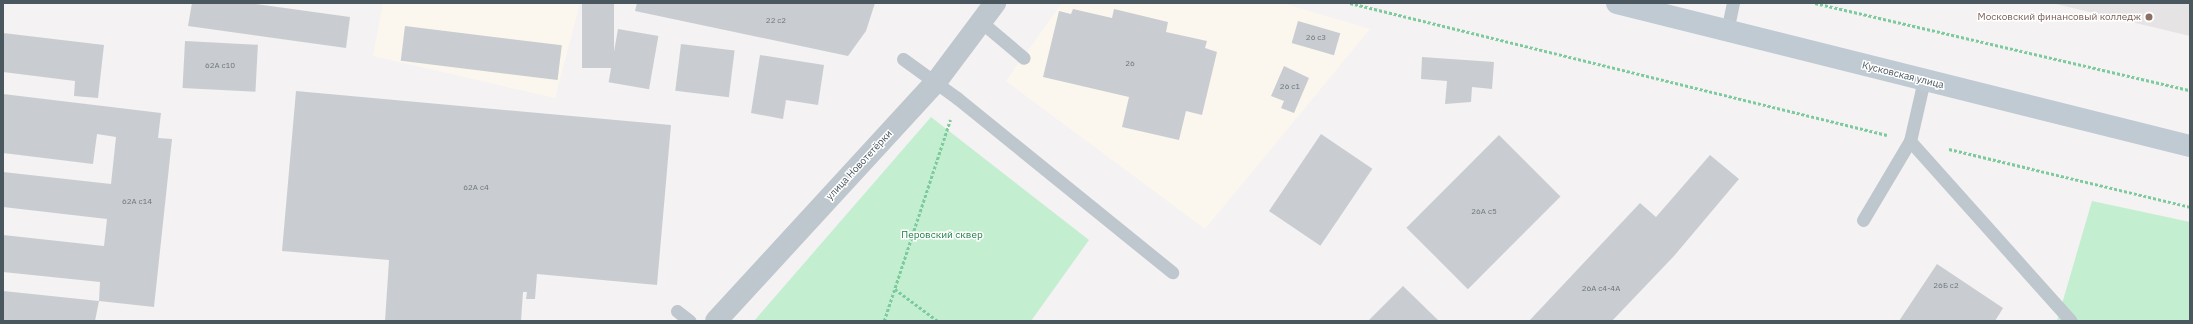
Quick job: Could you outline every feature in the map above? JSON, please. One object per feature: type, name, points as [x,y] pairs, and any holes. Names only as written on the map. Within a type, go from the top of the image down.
[{"type":"street","name":"улица Новотетёрки","points":[[716,321],[936,82],[980,21],[995,3]]},
{"type":"street","name":"Кусковская улица","points":[[1617,3],[2190,146]]},
{"type":"lane","points":[[1727,31],[1733,3]]},
{"type":"lane","points":[[980,21],[1024,58]]},
{"type":"lane","points":[[903,59],[957,98],[1172,272]]},
{"type":"lane","points":[[1863,220],[1910,141],[1924,80]]},
{"type":"lane","points":[[1910,141],[2071,321]]},
{"type":"lane","points":[[677,311],[690,321]]},
{"type":"path","points":[[1350,3],[1910,141]]},
{"type":"path","points":[[1815,3],[2190,90]]},
{"type":"path","points":[[884,321],[957,98]]},
{"type":"path","points":[[1945,148],[2190,207]]},
{"type":"path","points":[[895,289],[938,321]]},
{"type":"shaded area","points":[[383,3],[580,3],[555,98],[373,56]]},
{"type":"shaded area","points":[[1062,3],[1282,3],[1370,29],[1205,229],[1006,81]]},
{"type":"shaded area","name":"Московский финансовый колледж","points":[[2052,3],[2190,3],[2190,36],[2165,30]]},
{"type":"green space","name":"Перовский сквер","points":[[931,117],[1089,240],[1031,321],[754,321]]},
{"type":"green space","points":[[2092,201],[2190,222],[2190,321],[2057,321]]},
{"type":"building","points":[[192,3],[248,3],[350,17],[346,48],[188,26]]},
{"type":"building","points":[[582,3],[614,3],[614,68],[582,68]]},
{"type":"building","points":[[637,3],[875,3],[866,31],[848,56],[635,11]]},
{"type":"building","points":[[1073,9],[1112,18],[1114,9],[1168,22],[1166,32],[1207,41],[1205,48],[1217,52],[1202,115],[1186,111],[1179,140],[1122,127],[1129,97],[1043,77],[1059,11],[1071,14]]},
{"type":"building","points":[[1298,21],[1340,33],[1334,55],[1292,43]]},
{"type":"building","points":[[405,26],[562,45],[558,80],[401,61]]},
{"type":"building","points":[[618,29],[658,36],[649,89],[609,82]]},
{"type":"building","points":[[3,33],[104,45],[98,98],[74,96],[75,81],[3,72]]},
{"type":"building","points":[[185,41],[258,45],[255,92],[183,88]]},
{"type":"building","points":[[681,44],[735,51],[729,97],[675,91]]},
{"type":"building","points":[[760,55],[824,65],[818,105],[786,100],[783,119],[751,113]]},
{"type":"building","points":[[1422,57],[1494,62],[1492,89],[1472,87],[1471,102],[1445,104],[1447,81],[1421,79]]},
{"type":"building","points":[[1284,66],[1309,78],[1294,113],[1281,108],[1284,101],[1271,96]]},
{"type":"building","points":[[296,91],[671,125],[657,285],[537,274],[535,299],[526,299],[527,292],[523,292],[521,321],[385,321],[389,260],[282,251]]},
{"type":"building","points":[[3,94],[161,113],[158,138],[172,139],[154,307],[99,301],[100,282],[3,272],[3,235],[104,246],[107,219],[3,207],[3,172],[111,184],[116,137],[97,134],[93,164],[3,153]]},
{"type":"building","points":[[1321,134],[1372,169],[1320,246],[1269,211]]},
{"type":"building","points":[[1499,135],[1561,197],[1468,289],[1406,228]]},
{"type":"building","points":[[1710,155],[1739,179],[1674,256],[1612,321],[1529,321],[1640,203],[1656,217]]},
{"type":"building","points":[[1937,264],[2003,308],[1995,321],[1899,321]]},
{"type":"building","points":[[1403,286],[1439,321],[1368,321]]},
{"type":"building","points":[[3,291],[99,301],[95,321],[3,321]]},
{"type":"place","name":"Московский финансовый колледж","points":[[2149,17]]}]
